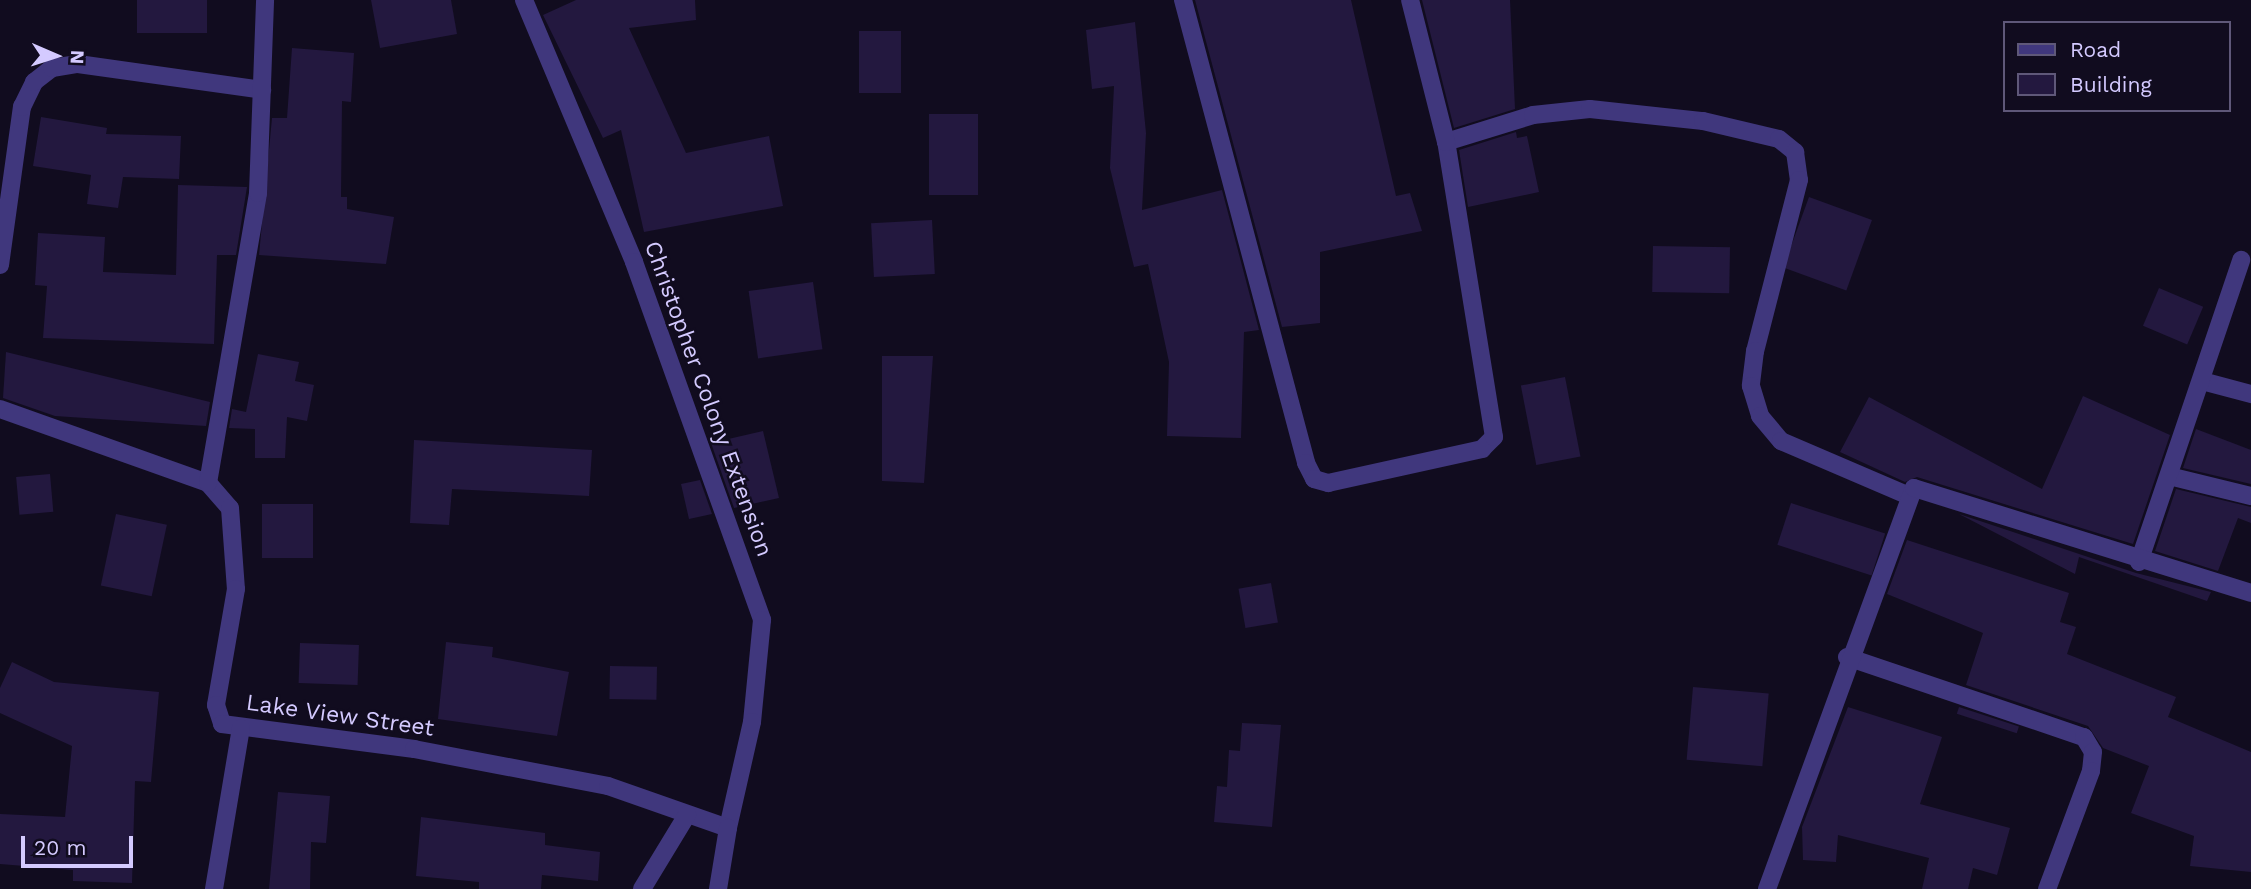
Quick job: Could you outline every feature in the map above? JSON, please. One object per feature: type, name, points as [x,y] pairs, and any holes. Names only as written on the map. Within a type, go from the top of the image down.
[{"type":"street","points":[[0,409],[208,483],[258,193],[265,0]]},
{"type":"street","name":"Christopher Colony Extension","points":[[524,0],[634,262],[762,620],[752,722],[728,828]]},
{"type":"street","points":[[1184,0],[1306,463],[1318,482],[1482,449],[1494,437],[1446,142],[1410,0]]},
{"type":"street","points":[[0,265],[22,107],[34,82],[52,68],[78,64],[262,90]]},
{"type":"street","points":[[1446,142],[1533,115],[1590,109],[1703,121],[1779,139],[1795,152],[1799,180],[1755,351],[1751,386],[1760,416],[1781,441],[1907,495]]},
{"type":"street","points":[[2139,562],[2241,260]]},
{"type":"street","points":[[2202,381],[2251,394]]},
{"type":"street","points":[[2169,476],[2251,496]]},
{"type":"street","name":"Lake View Street","points":[[208,483],[230,508],[237,545],[216,716],[241,728],[414,749],[608,786],[728,828]]},
{"type":"street","points":[[1767,889],[1847,657],[1907,495],[1914,488],[1930,489],[2139,562],[2251,593]]},
{"type":"street","points":[[1847,657],[2084,737],[2093,752],[2091,771],[2047,889]]},
{"type":"street","points":[[214,889],[241,728]]},
{"type":"street","points":[[642,889],[687,815]]},
{"type":"street","points":[[718,889],[728,828]]},
{"type":"building","points":[[137,0],[207,0],[207,33],[137,33]]},
{"type":"building","points":[[371,0],[451,0],[457,34],[380,48]]},
{"type":"building","points":[[576,0],[695,0],[696,20],[629,28],[686,153],[769,136],[783,206],[644,232],[621,130],[603,138],[543,15]]},
{"type":"building","points":[[1195,0],[1351,0],[1396,196],[1410,193],[1422,231],[1320,252],[1320,323],[1282,327]]},
{"type":"building","points":[[1422,0],[1510,0],[1515,109],[1454,128]]},
{"type":"building","points":[[1135,22],[1146,133],[1142,210],[1222,190],[1259,330],[1244,332],[1241,438],[1167,436],[1169,362],[1148,264],[1134,267],[1110,168],[1114,86],[1092,89],[1086,30]]},
{"type":"building","points":[[859,31],[901,31],[901,93],[859,93]]},
{"type":"building","points":[[292,48],[354,53],[351,102],[342,101],[341,197],[347,197],[347,209],[394,217],[386,264],[259,255],[272,118],[287,118]]},
{"type":"building","points":[[929,114],[978,114],[978,195],[929,195]]},
{"type":"building","points":[[41,117],[107,128],[106,134],[181,136],[179,179],[123,177],[118,208],[87,204],[91,175],[33,166]]},
{"type":"building","points":[[1516,132],[1517,138],[1527,136],[1539,192],[1468,207],[1459,150]]},
{"type":"building","points":[[178,185],[247,187],[236,255],[217,255],[214,344],[43,338],[47,286],[35,285],[38,233],[105,237],[103,272],[176,275]]},
{"type":"building","points":[[1809,197],[1872,220],[1846,290],[1783,267]]},
{"type":"building","points":[[932,220],[935,274],[874,277],[871,223]]},
{"type":"building","points":[[1653,246],[1730,247],[1729,293],[1652,292]]},
{"type":"building","points":[[813,282],[822,349],[758,358],[749,291]]},
{"type":"building","points":[[2159,288],[2203,307],[2187,344],[2143,326]]},
{"type":"building","points":[[6,352],[210,402],[206,426],[55,416],[3,398]]},
{"type":"building","points":[[258,354],[299,362],[295,381],[314,385],[307,421],[287,417],[285,458],[255,458],[255,429],[229,428],[232,409],[246,412]]},
{"type":"building","points":[[882,356],[933,356],[924,483],[882,481]]},
{"type":"building","points":[[1565,377],[1580,457],[1536,465],[1521,386]]},
{"type":"building","points":[[2083,396],[2170,435],[2133,544],[1917,477],[1905,482],[1840,452],[1869,397],[2042,489]]},
{"type":"building","points":[[2196,429],[2251,450],[2251,484],[2183,468]]},
{"type":"building","points":[[763,431],[779,498],[734,508],[711,443]]},
{"type":"building","points":[[414,440],[592,450],[589,496],[452,489],[449,525],[410,523]]},
{"type":"building","points":[[50,474],[53,512],[19,515],[16,477]]},
{"type":"building","points":[[700,480],[712,514],[689,519],[681,484]]},
{"type":"building","points":[[2176,489],[2251,507],[2251,523],[2238,518],[2218,571],[2155,551]]},
{"type":"building","points":[[1791,503],[1885,534],[1872,575],[1777,545]]},
{"type":"building","points":[[262,504],[313,504],[313,558],[262,558]]},
{"type":"building","points":[[116,514],[167,525],[152,596],[101,585]]},
{"type":"building","points":[[1959,514],[2136,573],[2211,592],[2207,601],[2079,557],[2075,574]]},
{"type":"building","points":[[1907,540],[2069,593],[2060,622],[2076,627],[2067,654],[2176,697],[2168,717],[2251,752],[2251,872],[2190,866],[2194,836],[2131,813],[2149,766],[2103,748],[2088,726],[1966,685],[1983,633],[1887,594]]},
{"type":"building","points":[[1271,583],[1278,622],[1245,628],[1239,589]]},
{"type":"building","points":[[446,642],[493,647],[492,657],[569,672],[557,736],[438,719]]},
{"type":"building","points":[[300,643],[359,645],[358,685],[299,683]]},
{"type":"building","points":[[12,662],[54,682],[159,692],[151,782],[135,781],[132,883],[73,881],[73,870],[0,864],[0,814],[65,817],[72,746],[0,713],[0,688]]},
{"type":"building","points":[[610,666],[657,667],[656,700],[609,699]]},
{"type":"building","points":[[1693,687],[1769,694],[1762,766],[1687,760]]},
{"type":"building","points":[[1848,707],[1942,737],[1920,804],[2010,828],[1997,875],[1973,868],[1968,889],[1922,889],[1929,858],[1838,835],[1836,862],[1803,860],[1802,827]]},
{"type":"building","points":[[1959,707],[2019,726],[2017,733],[1957,714]]},
{"type":"building","points":[[1242,723],[1281,725],[1272,827],[1214,822],[1217,786],[1227,787],[1229,750],[1240,751]]},
{"type":"building","points":[[278,792],[330,796],[326,843],[311,842],[310,889],[269,889]]},
{"type":"building","points":[[421,817],[545,833],[545,845],[600,852],[598,881],[542,875],[541,889],[479,889],[479,882],[416,876]]}]
